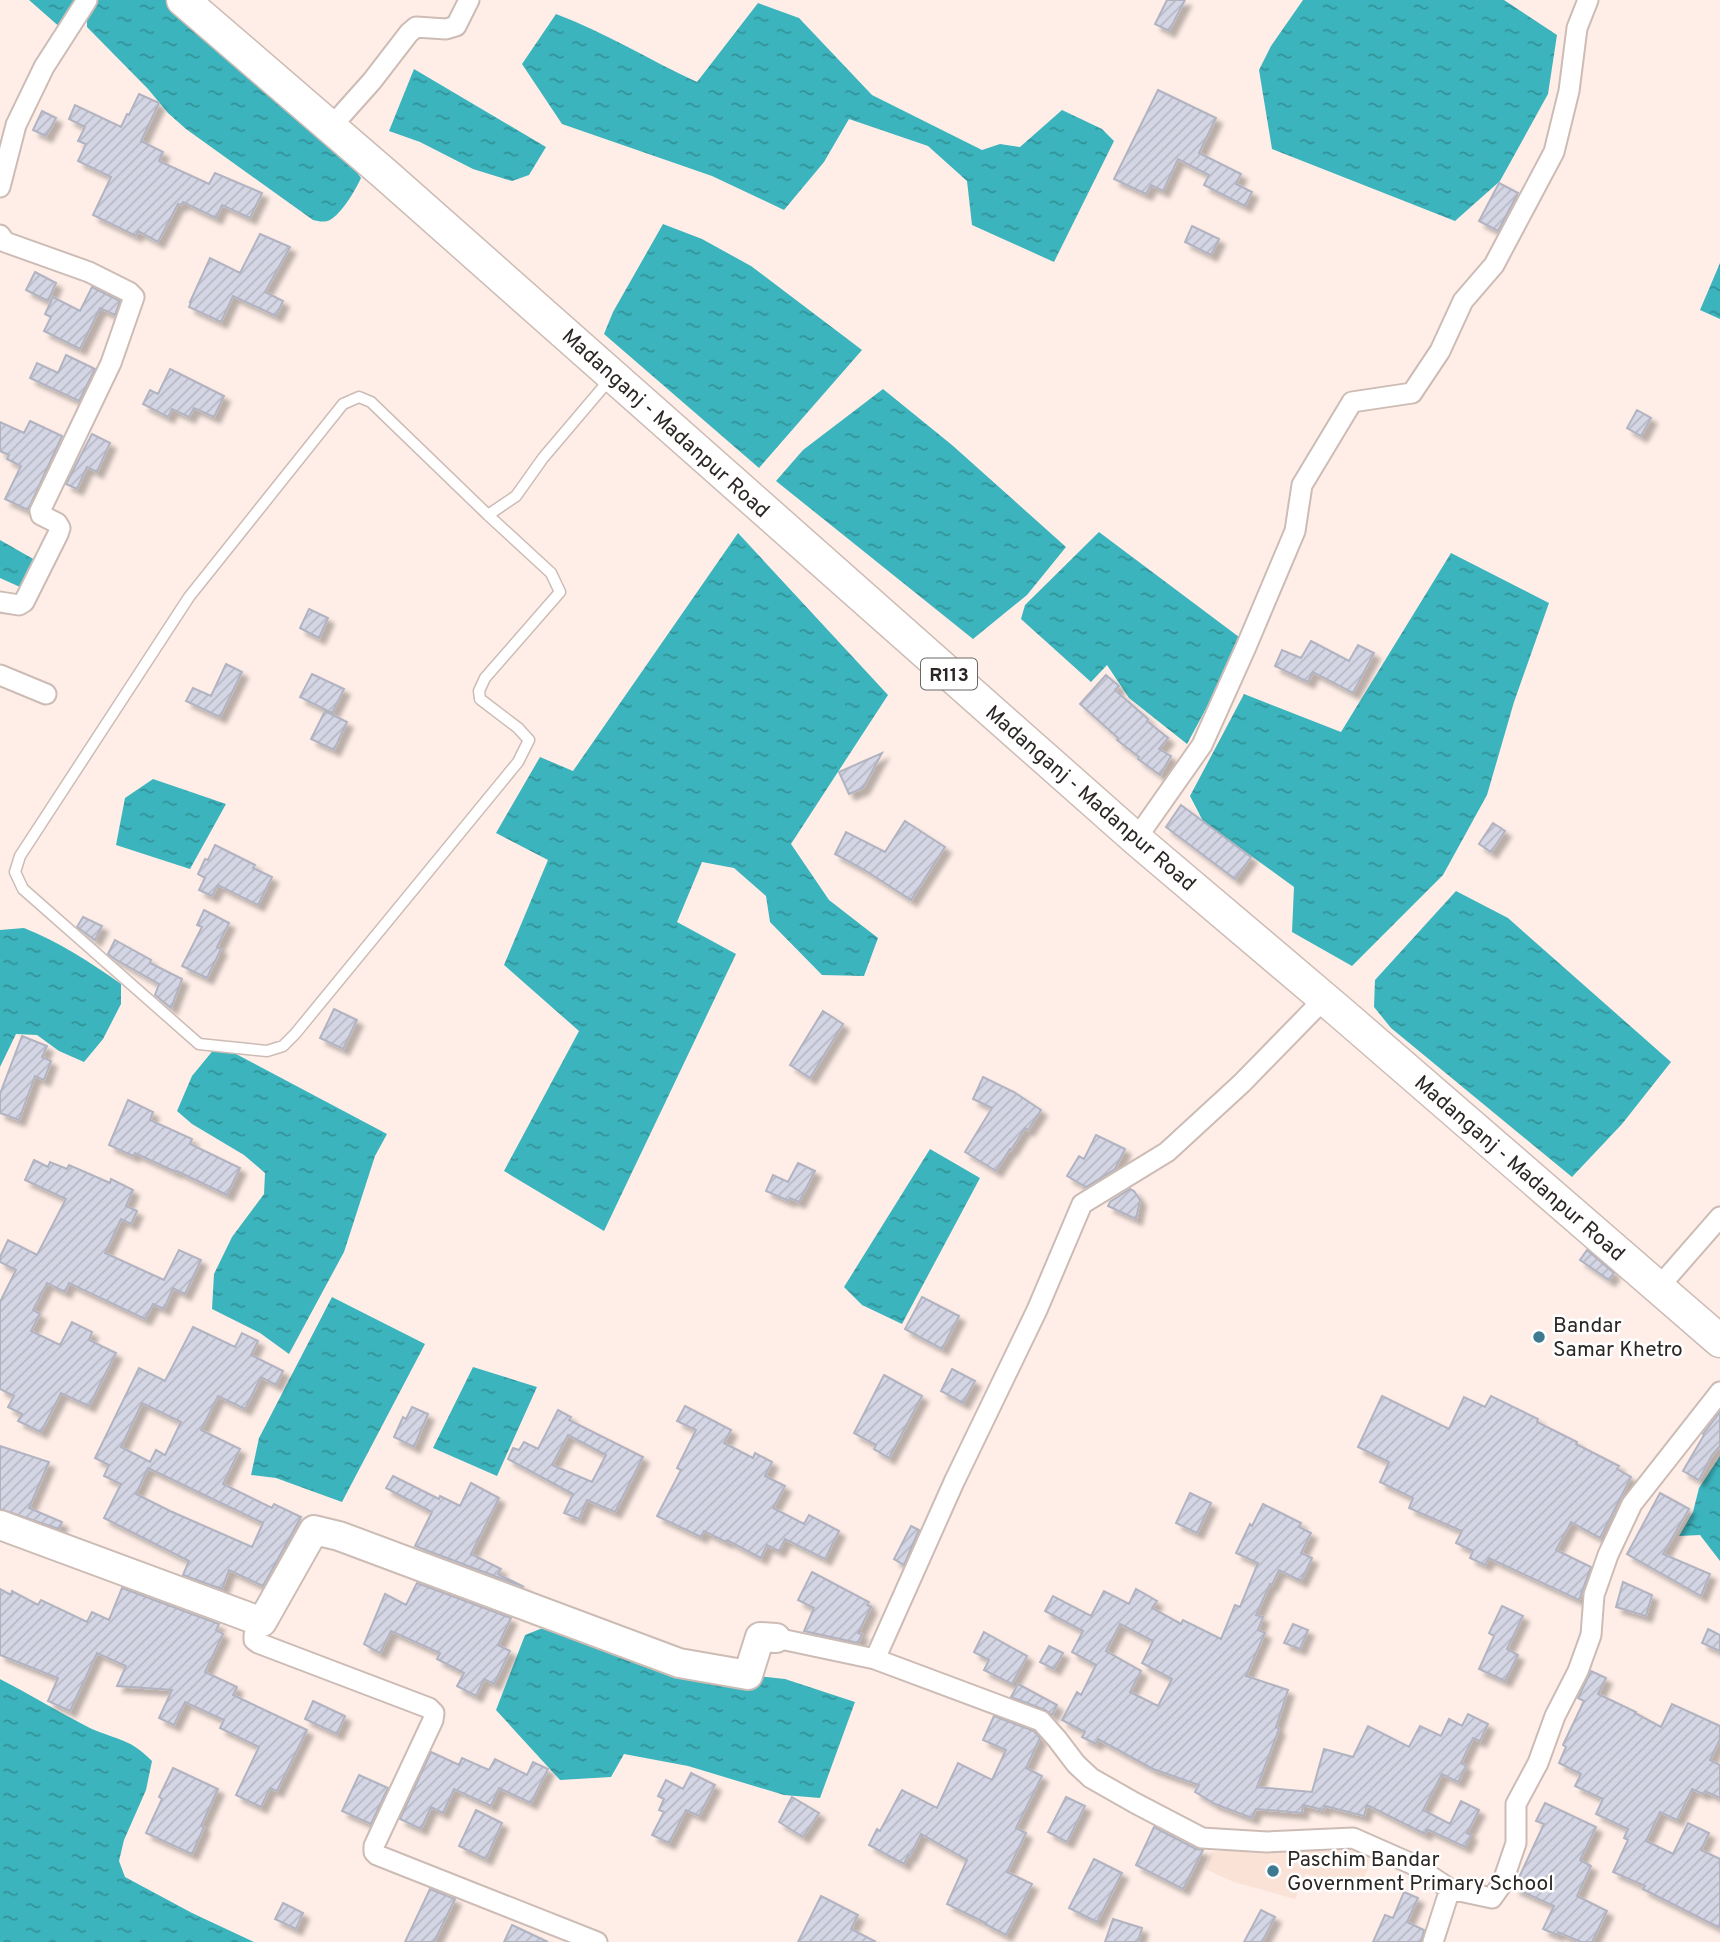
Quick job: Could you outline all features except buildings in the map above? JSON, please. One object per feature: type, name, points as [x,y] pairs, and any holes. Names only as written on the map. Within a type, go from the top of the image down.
[{"type":"main road","name":"Madanganj - Madanpur Road","points":[[183,0],[331,127],[1136,839],[1720,1341]]},
{"type":"street","points":[[0,187],[16,125],[44,67],[87,0]]},
{"type":"street","points":[[331,127],[372,82],[409,33],[416,27],[446,29],[456,26],[468,0]]},
{"type":"street","points":[[1136,839],[1202,744],[1295,531],[1302,485],[1352,402],[1412,393],[1440,351],[1462,300],[1494,265],[1554,152],[1569,91],[1577,28],[1588,0]]},
{"type":"street","points":[[0,235],[5,242],[89,272],[134,297],[111,363],[40,511],[41,515],[57,523],[60,528],[58,534],[24,602],[0,603]]},
{"type":"street","points":[[0,675],[46,694]]},
{"type":"street","points":[[875,1658],[954,1482],[1037,1310],[1082,1204],[1167,1152],[1242,1083],[1324,999]]},
{"type":"street","points":[[1658,1288],[1720,1217]]},
{"type":"street","points":[[597,1942],[373,1852],[434,1713],[429,1708],[254,1640],[254,1635],[314,1530],[339,1536],[679,1663],[748,1675],[760,1637],[875,1658],[1041,1721],[1076,1765],[1091,1778],[1202,1838],[1267,1842],[1353,1838],[1412,1864],[1450,1889],[1492,1898],[1502,1884],[1516,1843],[1516,1804],[1538,1763],[1555,1716],[1578,1671],[1591,1635],[1594,1595],[1608,1555],[1632,1504],[1720,1392]]},
{"type":"street","points":[[0,1525],[262,1622]]},
{"type":"street","points":[[1433,1942],[1450,1889]]},
{"type":"lane","points":[[488,515],[516,496],[543,457],[613,376]]},
{"type":"lane","points":[[359,397],[371,402],[488,515],[551,573],[560,592],[485,678],[478,691],[480,699],[518,728],[529,740],[518,762],[283,1046],[267,1051],[199,1044],[23,889],[15,872],[20,856],[189,597],[343,404],[359,397]]},
{"type":"shaded area","points":[[1347,1846],[1371,1851],[1367,1871],[1359,1888],[1306,1874],[1295,1899],[1234,1882],[1205,1869],[1211,1852]]},
{"type":"water","points":[[29,0],[80,0],[62,29]]},
{"type":"water","points":[[96,0],[171,0],[351,163],[361,178],[335,217],[321,222],[313,220],[186,129],[168,113],[87,27],[87,12]]},
{"type":"water","points":[[1303,0],[1504,0],[1557,35],[1548,94],[1500,181],[1455,221],[1272,149],[1259,70],[1271,46]]},
{"type":"water","points":[[758,3],[799,18],[872,95],[982,150],[1000,144],[1020,147],[1062,110],[1102,129],[1114,141],[1054,262],[972,225],[967,181],[928,146],[849,119],[824,162],[784,210],[712,176],[562,124],[522,64],[556,14],[592,29],[697,82]]},
{"type":"water","points":[[414,69],[546,147],[529,175],[512,181],[473,169],[420,142],[389,131]]},
{"type":"water","points":[[663,224],[702,239],[751,266],[862,350],[759,468],[604,334],[613,312]]},
{"type":"water","points":[[1720,263],[1720,319],[1700,310]]},
{"type":"water","points":[[883,389],[952,445],[1066,547],[1027,595],[973,639],[776,481],[803,450]]},
{"type":"water","points":[[1099,532],[1243,640],[1187,744],[1129,698],[1107,665],[1091,682],[1021,619],[1025,605]]},
{"type":"water","points":[[738,533],[888,695],[791,844],[829,900],[878,938],[864,976],[822,975],[770,922],[766,896],[734,868],[702,862],[677,922],[736,954],[604,1231],[504,1171],[579,1031],[504,965],[548,860],[496,833],[540,757],[573,771]]},
{"type":"water","points":[[0,540],[35,560],[20,587],[0,578]]},
{"type":"water","points":[[1451,553],[1549,603],[1514,702],[1487,795],[1443,875],[1352,966],[1292,932],[1294,887],[1203,821],[1190,796],[1244,694],[1341,732]]},
{"type":"water","points":[[153,779],[226,804],[190,869],[116,845],[125,798]]},
{"type":"water","points":[[1456,891],[1508,918],[1671,1062],[1622,1124],[1572,1177],[1391,1028],[1374,1007],[1375,980]]},
{"type":"water","points":[[24,928],[74,953],[121,984],[121,1004],[103,1039],[84,1062],[59,1051],[37,1035],[16,1034],[0,1067],[0,930]]},
{"type":"water","points":[[215,1048],[236,1054],[387,1134],[375,1156],[344,1252],[289,1354],[260,1333],[212,1309],[214,1274],[232,1237],[264,1194],[265,1173],[244,1155],[192,1124],[177,1111],[192,1076]]},
{"type":"water","points":[[930,1149],[980,1178],[902,1324],[862,1305],[844,1287]]},
{"type":"water","points":[[332,1297],[425,1344],[342,1502],[276,1478],[251,1475],[259,1438]]},
{"type":"water","points":[[473,1367],[537,1387],[497,1476],[433,1448]]},
{"type":"water","points":[[1720,1456],[1720,1561],[1700,1535],[1679,1536],[1693,1512],[1699,1488]]},
{"type":"water","points":[[568,1618],[693,1669],[785,1679],[855,1702],[820,1798],[784,1795],[688,1766],[624,1754],[611,1777],[560,1780],[496,1710],[525,1635]]},
{"type":"water","points":[[0,1679],[86,1726],[128,1743],[152,1761],[146,1790],[124,1840],[119,1861],[125,1877],[254,1942],[0,1942]]},
{"type":"place","name":"Bandar Samar Khetro","points":[[1539,1337]]},
{"type":"place","name":"Paschim Bandar Government Primary School","points":[[1273,1871]]}]
